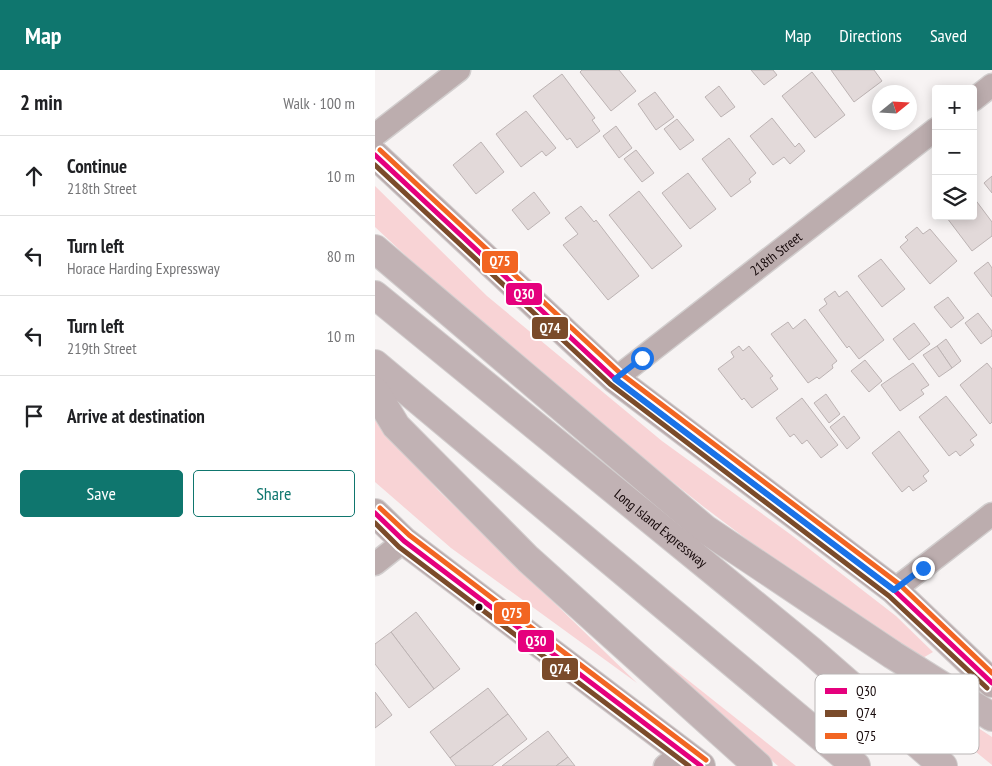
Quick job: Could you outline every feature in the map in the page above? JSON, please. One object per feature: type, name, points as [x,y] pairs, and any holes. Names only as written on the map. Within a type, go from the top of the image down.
[{"type":"highway","points":[[375,249],[705,529],[923,674]]},
{"type":"highway","name":"Long Island Expressway","points":[[375,295],[838,674]]},
{"type":"highway","points":[[375,364],[815,732]]},
{"type":"highway","points":[[375,391],[396,426],[528,559],[758,766]]},
{"type":"highway","points":[[979,709],[992,717]]},
{"type":"highway","points":[[842,754],[856,766]]},
{"type":"highway","name":"Long Island Expressway","points":[[929,754],[943,766]]},
{"type":"main road","points":[[375,155],[615,379],[894,590],[992,683]]},
{"type":"main road","points":[[375,513],[404,541],[683,761]]},
{"type":"street","points":[[375,136],[459,70]]},
{"type":"street","points":[[977,97],[992,85]]},
{"type":"street","name":"218th Street","points":[[615,379],[935,130]]},
{"type":"street","points":[[894,590],[992,514]]},
{"type":"street","points":[[375,564],[404,541]]},
{"type":"shaded area","points":[[375,186],[487,296],[662,441],[790,534],[896,616],[933,652],[921,659],[777,562],[704,507],[505,348],[375,227]]},
{"type":"shaded area","points":[[375,419],[438,490],[637,683],[451,548],[375,482]]},
{"type":"shaded area","points":[[625,630],[796,766],[778,766]]},
{"type":"shaded area","points":[[979,729],[992,737],[992,765],[979,754]]},
{"type":"building","points":[[582,70],[619,70],[636,91],[611,111],[580,72]]},
{"type":"building","points":[[751,70],[773,70],[777,75],[764,85]]},
{"type":"building","points":[[831,70],[874,70],[882,81],[877,85],[872,85],[872,88],[854,102]]},
{"type":"building","points":[[812,72],[845,115],[815,138],[782,96]]},
{"type":"building","points":[[562,74],[595,118],[592,120],[600,131],[577,148],[570,138],[567,140],[533,96]]},
{"type":"building","points":[[719,86],[735,107],[721,117],[705,97]]},
{"type":"building","points":[[655,92],[674,117],[656,130],[638,104]]},
{"type":"building","points":[[526,111],[556,148],[546,156],[542,151],[521,167],[496,134]]},
{"type":"building","points":[[772,118],[795,147],[799,143],[805,151],[790,164],[784,157],[773,165],[750,136]]},
{"type":"building","points":[[677,119],[694,140],[680,150],[664,129]]},
{"type":"building","points":[[616,126],[632,148],[619,158],[603,136]]},
{"type":"building","points":[[729,138],[756,173],[749,179],[751,182],[731,197],[702,159]]},
{"type":"building","points":[[481,142],[504,172],[476,194],[453,165]]},
{"type":"building","points":[[636,150],[654,173],[642,182],[624,159]]},
{"type":"building","points":[[688,173],[716,209],[690,229],[662,193]]},
{"type":"building","points":[[992,176],[992,193],[984,183]]},
{"type":"building","points":[[639,191],[682,246],[652,269],[609,215]]},
{"type":"building","points":[[534,192],[550,213],[528,230],[512,210]]},
{"type":"building","points":[[977,202],[992,222],[992,236],[972,251],[949,220],[977,220]]},
{"type":"building","points":[[581,206],[594,222],[596,220],[639,276],[608,300],[563,245],[578,234],[565,218]]},
{"type":"building","points":[[917,227],[923,234],[930,229],[957,261],[930,284],[900,247],[908,240],[905,237]]},
{"type":"building","points":[[881,259],[905,289],[882,307],[858,276]]},
{"type":"building","points":[[988,262],[992,268],[992,297],[974,273]]},
{"type":"building","points":[[835,291],[839,297],[847,291],[884,340],[859,359],[849,346],[847,348],[819,310],[827,304],[824,299]]},
{"type":"building","points":[[948,297],[964,318],[951,328],[934,307]]},
{"type":"building","points":[[978,313],[992,331],[992,336],[981,344],[965,323]]},
{"type":"building","points":[[805,319],[837,361],[832,365],[833,368],[819,379],[817,377],[808,383],[771,334],[788,322],[793,329]]},
{"type":"building","points":[[914,323],[930,344],[909,360],[893,339]]},
{"type":"building","points":[[946,339],[961,361],[952,368],[937,346]]},
{"type":"building","points":[[739,346],[743,351],[749,346],[773,376],[770,378],[778,389],[752,408],[744,398],[742,400],[718,369],[734,357],[731,352]]},
{"type":"building","points":[[937,346],[952,368],[939,377],[923,355]]},
{"type":"building","points":[[865,360],[882,381],[869,392],[851,371]]},
{"type":"building","points":[[913,363],[929,385],[921,390],[924,394],[900,411],[881,385]]},
{"type":"building","points":[[987,363],[992,369],[992,422],[990,424],[960,385]]},
{"type":"building","points":[[826,394],[840,414],[829,423],[814,403]]},
{"type":"building","points":[[946,396],[977,435],[970,440],[974,445],[960,456],[956,451],[949,456],[919,417]]},
{"type":"building","points":[[802,398],[838,445],[821,458],[807,440],[802,444],[794,434],[790,437],[776,418]]},
{"type":"building","points":[[844,416],[860,438],[847,449],[830,427]]},
{"type":"building","points":[[899,431],[929,471],[923,476],[927,481],[913,491],[909,486],[902,492],[872,453]]},
{"type":"building","points":[[416,612],[460,669],[434,689],[391,632]]},
{"type":"building","points":[[391,632],[434,689],[409,708],[375,664],[375,644]]},
{"type":"building","points":[[488,688],[508,714],[450,758],[430,732]]},
{"type":"building","points":[[375,692],[392,715],[375,728]]},
{"type":"building","points":[[508,714],[527,739],[492,766],[456,766],[450,758]]},
{"type":"building","points":[[548,731],[568,757],[556,766],[502,766]]},
{"type":"building","points":[[568,757],[575,766],[556,766]]},
{"type":"transit line","name":"Q75","points":[[380,150],[620,373],[899,584],[992,673]]},
{"type":"transit line","name":"Q30","points":[[375,155],[615,379],[894,590],[992,683]]},
{"type":"transit line","name":"Q74","points":[[375,165],[610,384],[889,596],[972,674]]},
{"type":"transit line","name":"Q75","points":[[380,508],[409,535],[706,760]]},
{"type":"transit line","name":"Q30","points":[[375,513],[404,541],[701,766]]},
{"type":"transit line","name":"Q74","points":[[375,523],[399,547],[689,766]]},
{"type":"transit line","name":"Q74","points":[[979,680],[987,688]]},
{"type":"route","points":[[642,358],[615,379],[894,590],[923,568]]}]
